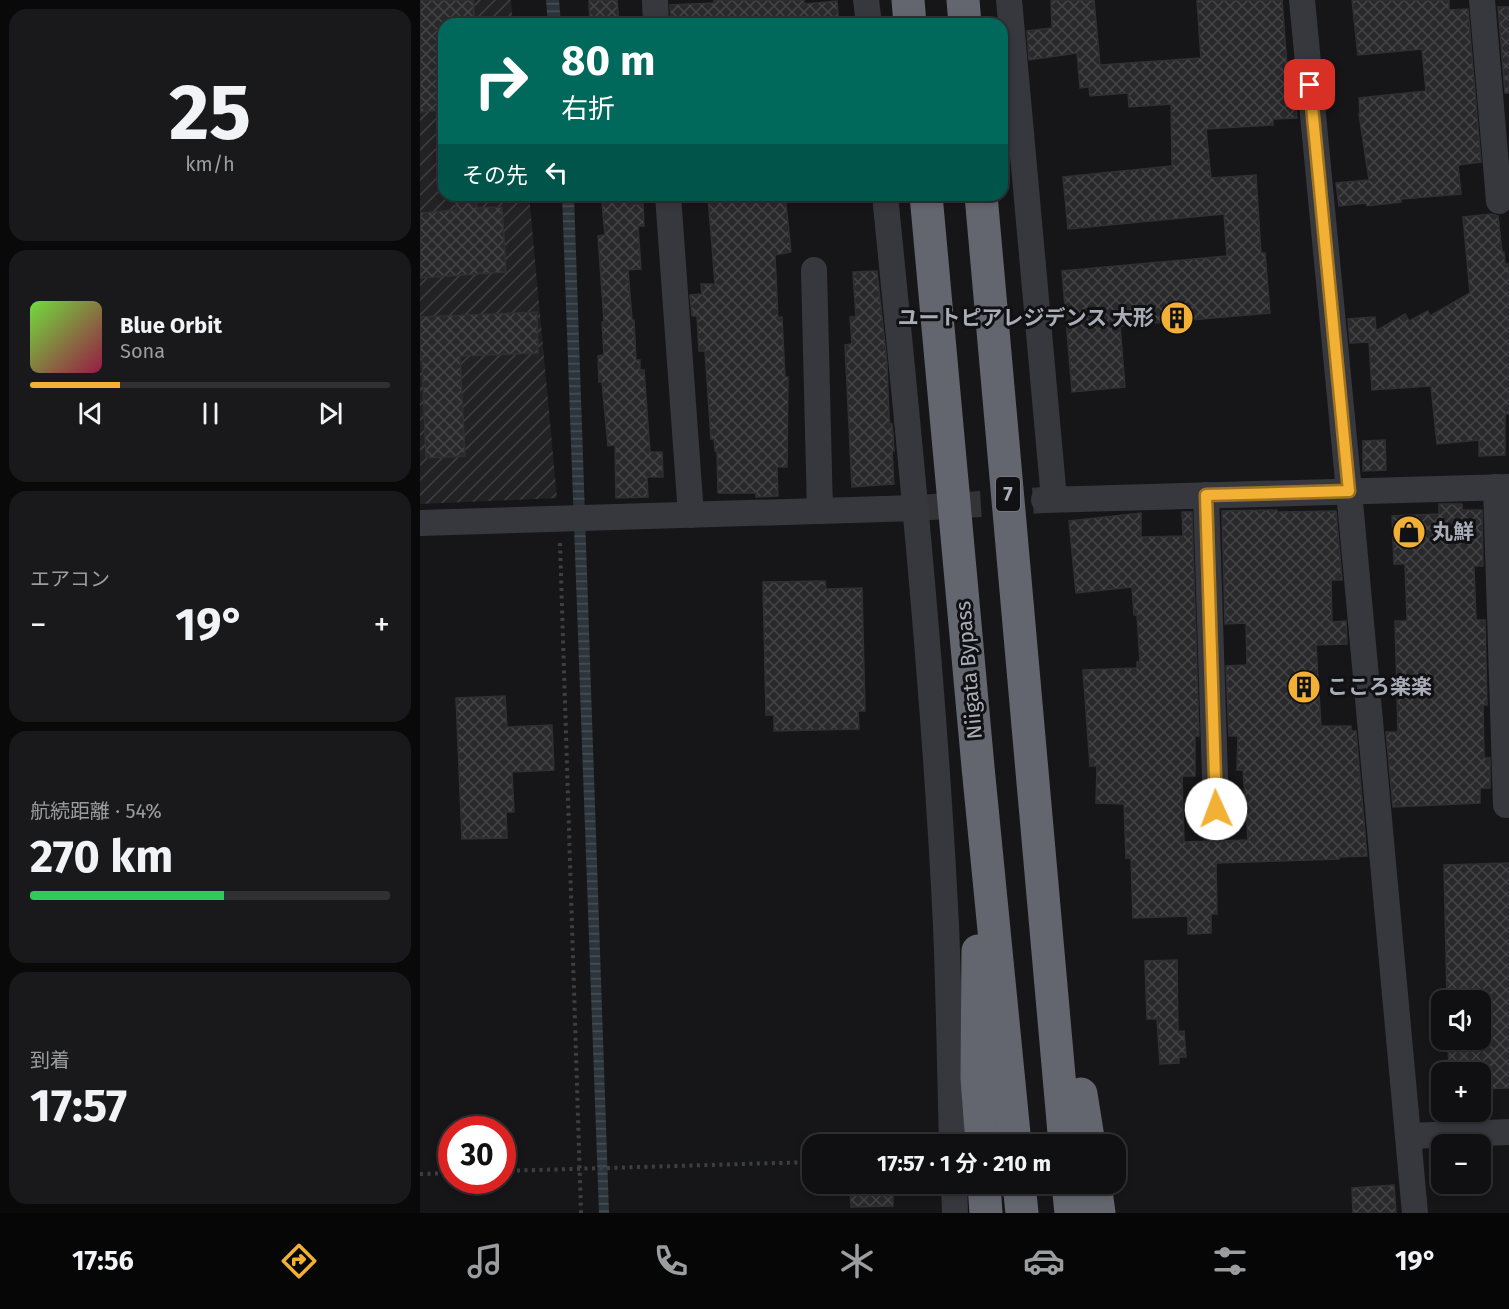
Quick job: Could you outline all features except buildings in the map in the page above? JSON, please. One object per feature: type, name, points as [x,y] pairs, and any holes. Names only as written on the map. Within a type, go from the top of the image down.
[{"type":"highway","points":[[908,0],[910,18]]},
{"type":"highway","points":[[963,0],[964,18]]},
{"type":"highway","name":"Niigata Bypass","points":[[927,201],[978,767],[1015,1134]]},
{"type":"highway","name":"7","points":[[982,201],[1064,1134]]},
{"type":"highway","points":[[978,767],[977,1078],[981,1134]]},
{"type":"highway","points":[[1035,792],[1087,1134]]},
{"type":"highway","points":[[985,1194],[986,1213]]},
{"type":"highway","points":[[1020,1194],[1022,1213]]},
{"type":"highway","points":[[1069,1194],[1071,1213]]},
{"type":"highway","points":[[1096,1194],[1099,1213]]},
{"type":"street","points":[[655,0],[656,18]]},
{"type":"street","points":[[866,0],[868,18]]},
{"type":"street","points":[[1009,0],[1049,500],[1503,487],[1506,805]]},
{"type":"street","points":[[1302,0],[1415,1213]]},
{"type":"street","points":[[1482,0],[1499,201]]},
{"type":"street","points":[[668,201],[691,515]]},
{"type":"street","points":[[886,201],[916,508],[933,724],[946,925],[952,1134]]},
{"type":"street","points":[[814,270],[820,511]]},
{"type":"street","points":[[1206,495],[1216,809]]},
{"type":"street","points":[[420,523],[916,508]]},
{"type":"street","points":[[1408,1136],[1509,1132]]},
{"type":"street","points":[[954,1194],[955,1213]]},
{"type":"path","points":[[562,519],[560,547],[581,1213]]},
{"type":"path","points":[[516,1170],[802,1162]]},
{"type":"path","points":[[420,1174],[438,1173]]},
{"type":"shaded area","points":[[420,0],[511,0],[512,18],[438,18],[438,201],[530,201],[557,498],[420,504]]},
{"type":"shaded area","points":[[546,0],[559,0],[560,18],[548,18]]},
{"type":"shaded area","points":[[562,201],[574,201],[609,1213],[599,1213]]},
{"type":"tunnel","points":[[916,508],[1044,500]]},
{"type":"place","name":"ユートピアレジデンス 大形","points":[[1177,318]]},
{"type":"place","name":"丸鮮","points":[[1409,532]]},
{"type":"place","name":"こころ楽楽","points":[[1304,687]]},
{"type":"route","points":[[1216,809],[1206,495],[1349,491],[1310,85]]}]
